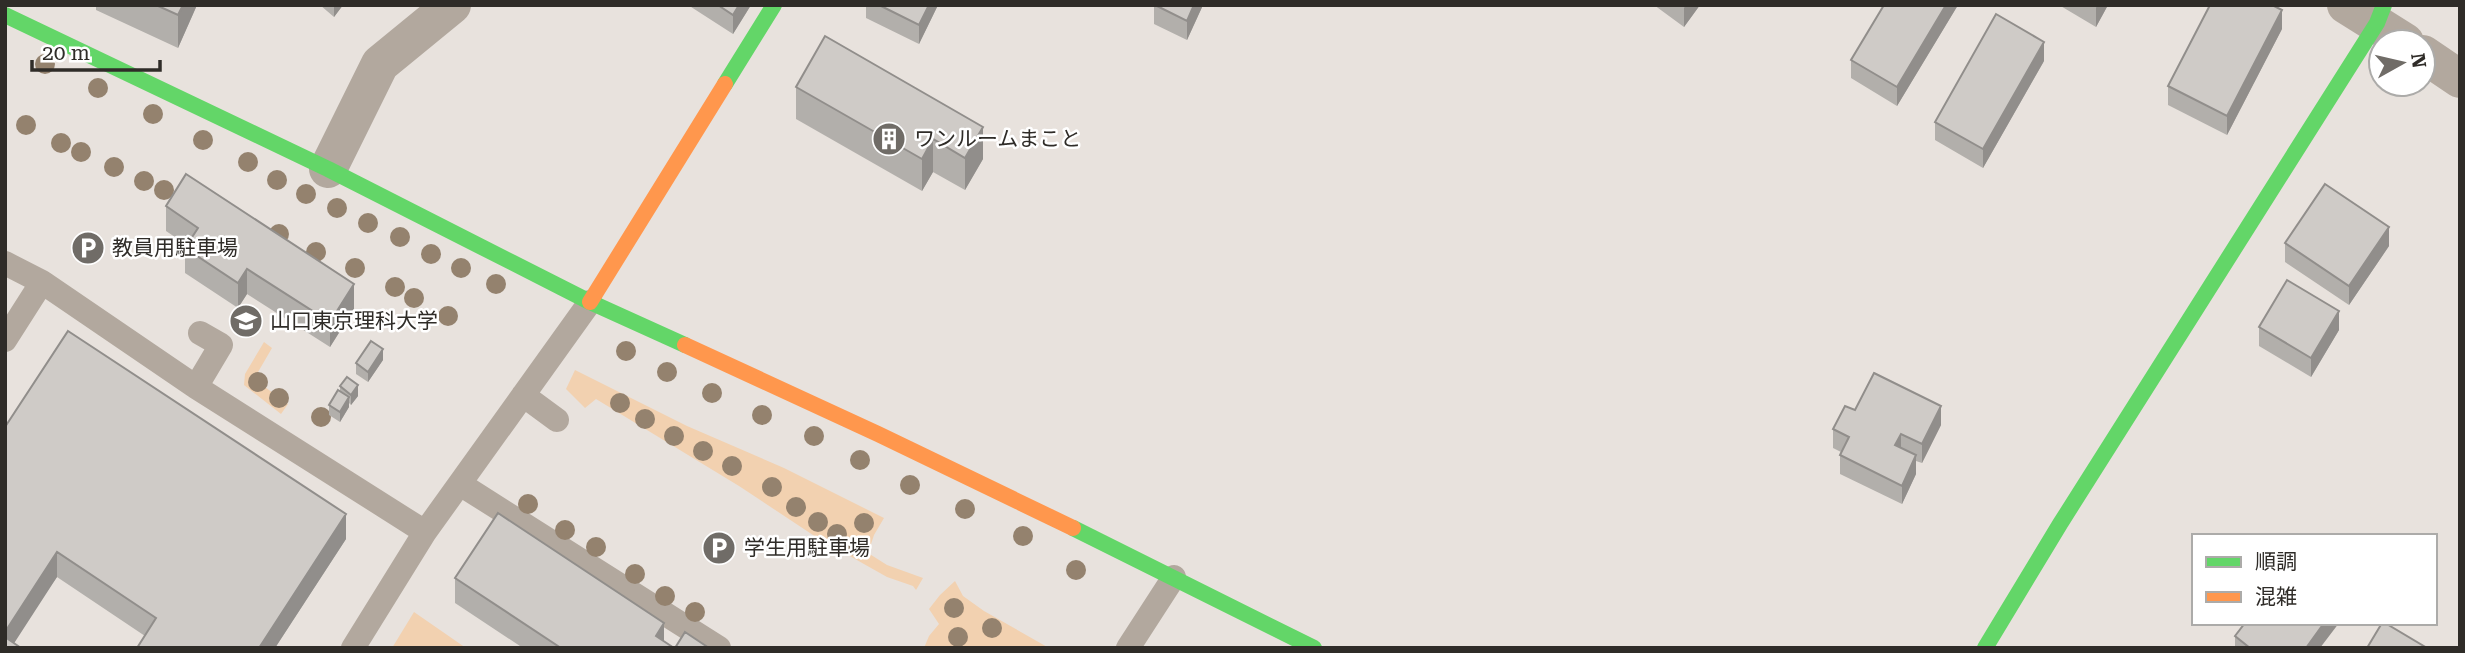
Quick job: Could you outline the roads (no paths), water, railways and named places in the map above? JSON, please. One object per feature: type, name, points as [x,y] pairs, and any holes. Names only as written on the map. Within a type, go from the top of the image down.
[{"type":"street","points":[[328,169],[380,64],[452,5]]},
{"type":"street","points":[[590,302],[774,5]]},
{"type":"street","points":[[5,15],[328,169],[590,302],[878,435],[1174,577],[1314,648]]},
{"type":"street","points":[[1985,648],[2378,19]]},
{"type":"street","points":[[2437,63],[2460,79]]},
{"type":"lane","points":[[5,263],[41,282],[197,387],[425,532]]},
{"type":"lane","points":[[5,340],[41,282]]},
{"type":"lane","points":[[352,648],[425,532],[590,302]]},
{"type":"lane","points":[[197,387],[221,345],[200,333]]},
{"type":"lane","points":[[523,395],[557,420]]},
{"type":"lane","points":[[460,484],[719,648]]},
{"type":"lane","points":[[1128,648],[1174,577]]},
{"type":"place","name":"ワンルームまこと","points":[[889,139]]},
{"type":"place","name":"教員用駐車場","points":[[88,248]]},
{"type":"place","name":"山口東京理科大学","points":[[246,321]]},
{"type":"place","name":"学生用駐車場","points":[[719,548]]}]
